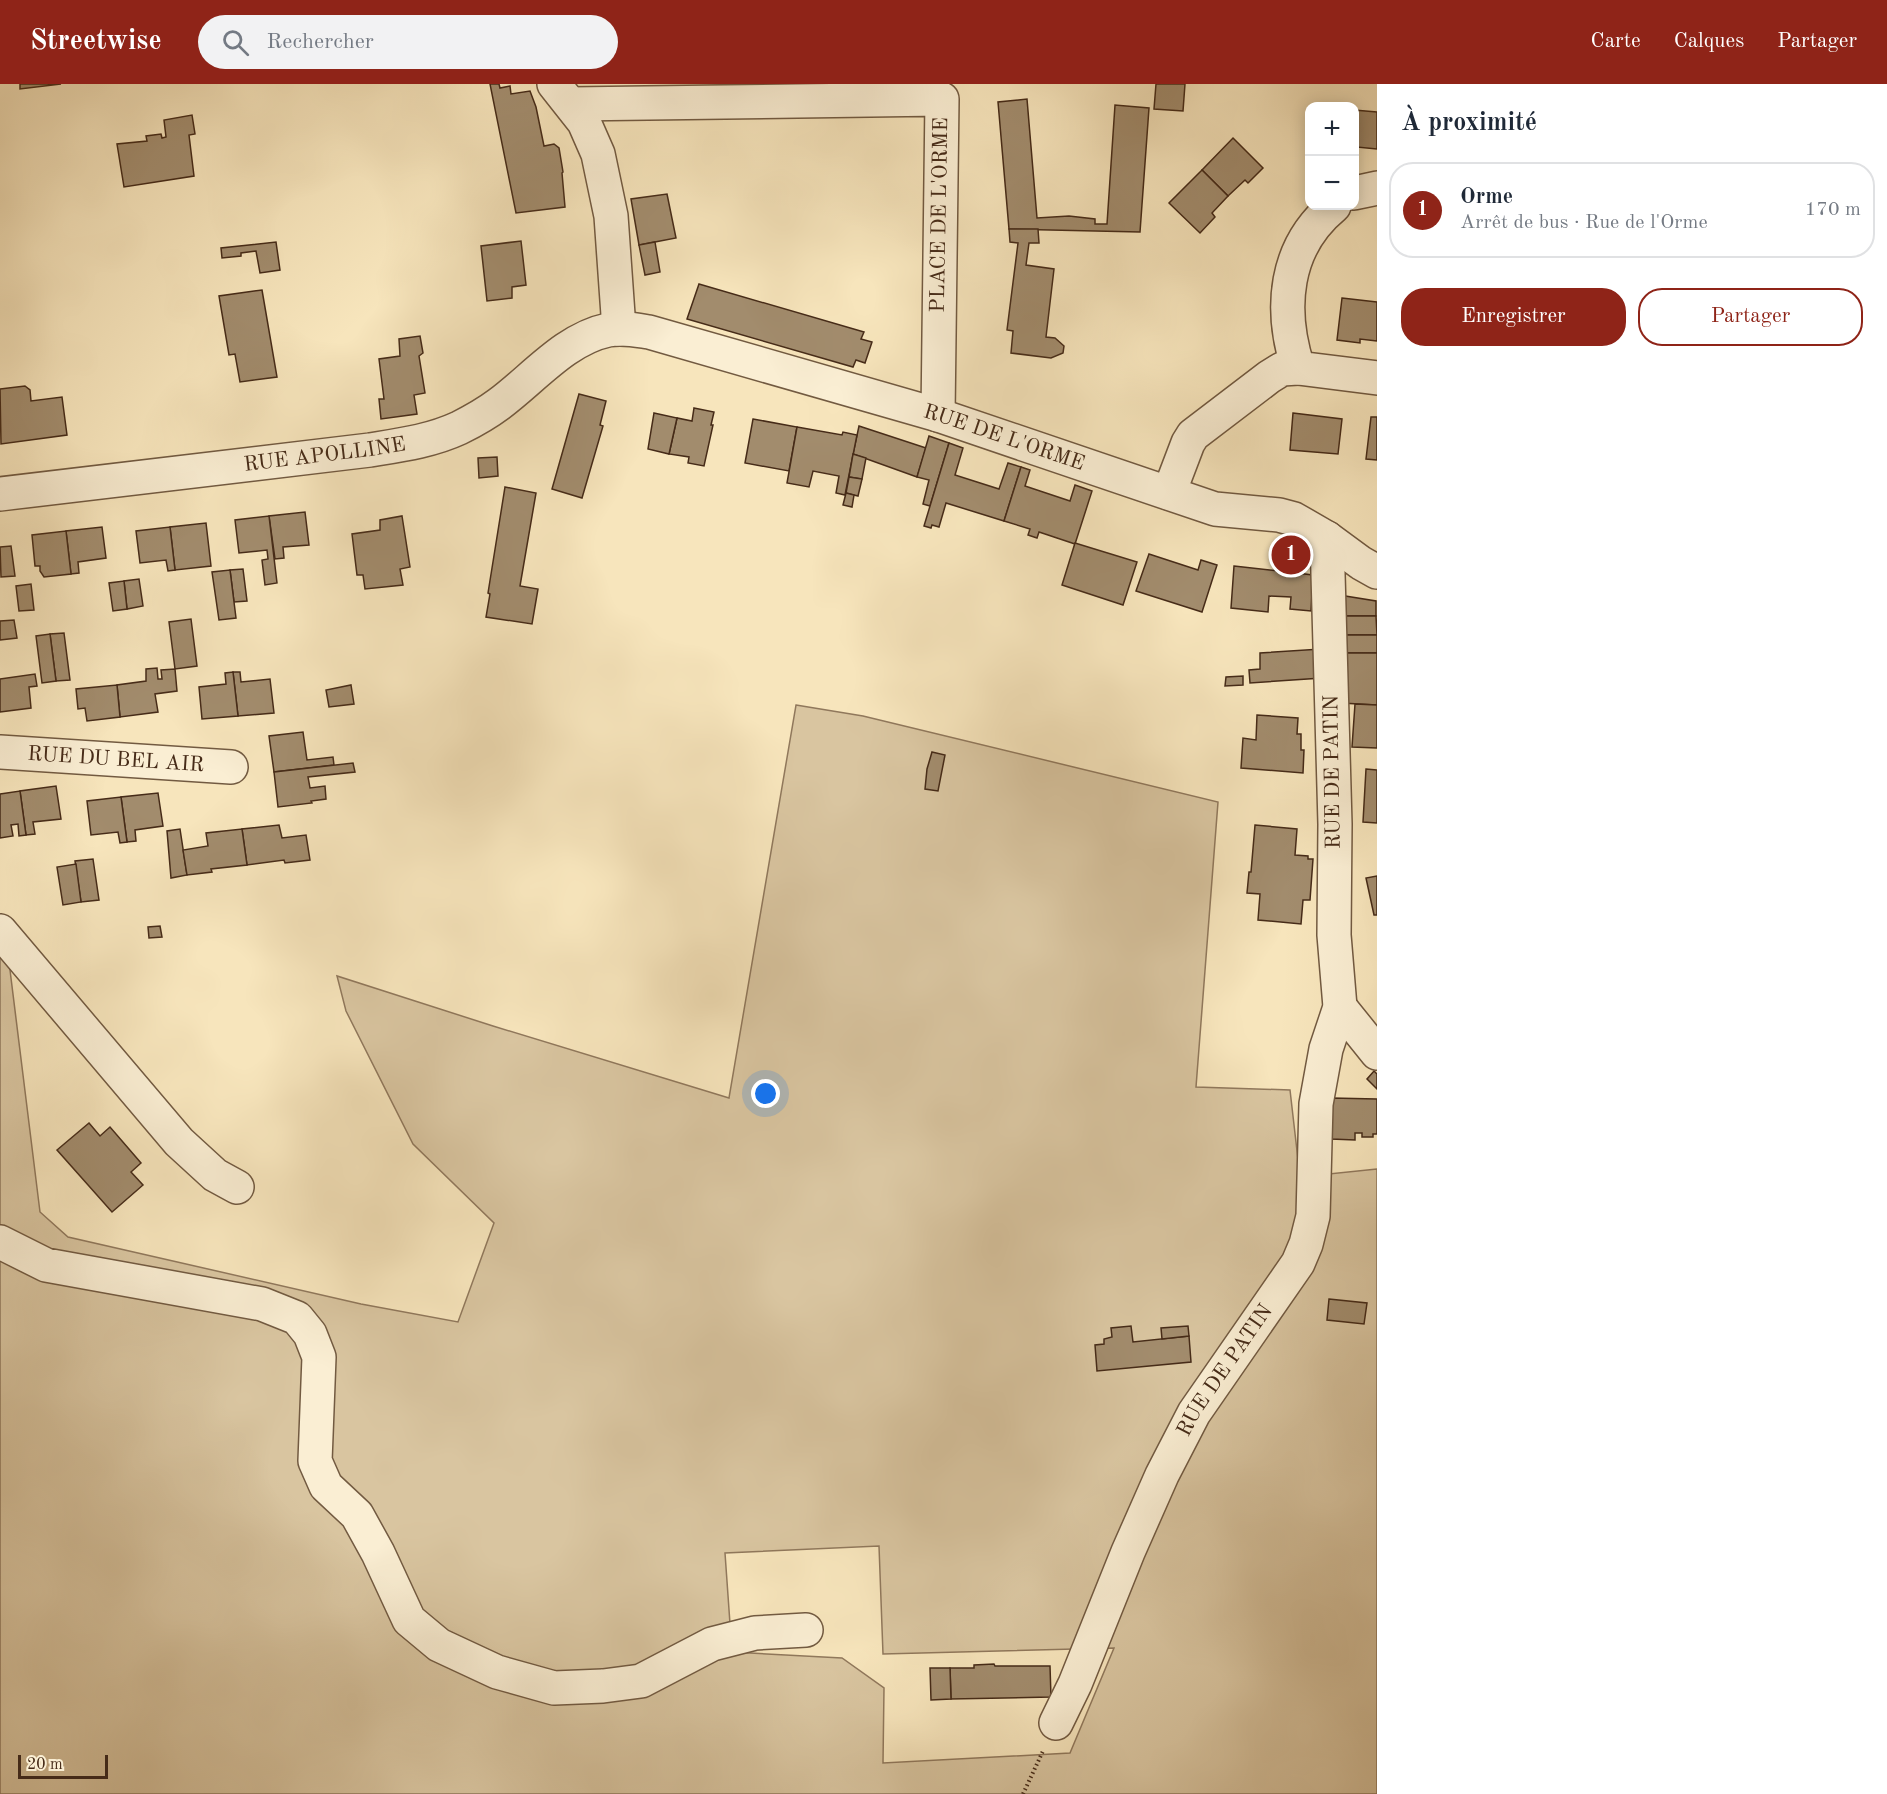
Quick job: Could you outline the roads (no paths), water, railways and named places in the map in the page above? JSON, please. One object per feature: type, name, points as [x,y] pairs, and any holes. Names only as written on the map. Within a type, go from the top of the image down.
[{"type":"street","points":[[563,94],[588,128],[595,144],[610,205],[619,329]]},
{"type":"street","name":"PLACE DE L'ORME","points":[[563,94],[942,99],[938,415]]},
{"type":"street","points":[[1359,192],[1377,188]]},
{"type":"street","points":[[1298,368],[1288,324],[1288,299],[1292,274],[1299,250],[1308,233],[1329,210]]},
{"type":"street","name":"RUE DE L'ORME","points":[[619,329],[628,328],[649,332],[938,415],[1221,510],[1279,515],[1294,519],[1377,572]]},
{"type":"street","name":"RUE APOLLINE","points":[[0,494],[370,450],[419,442],[459,428],[488,412],[558,356],[587,337],[606,330],[619,329]]},
{"type":"street","points":[[1169,493],[1193,435],[1282,369],[1298,368],[1377,378]]},
{"type":"street","name":"RUE DE PATIN","points":[[1056,1723],[1075,1684],[1128,1552],[1167,1465],[1194,1413],[1298,1263],[1314,1216],[1316,1104],[1326,1049],[1340,1007],[1334,935],[1335,812],[1327,538]]},
{"type":"street","name":"RUE DU BEL AIR","points":[[0,752],[231,767]]},
{"type":"street","points":[[0,931],[179,1142],[215,1175],[237,1187]]},
{"type":"street","points":[[1340,1007],[1377,1053]]},
{"type":"street","points":[[0,1242],[46,1265],[262,1304],[297,1318],[310,1334],[319,1357],[315,1461],[326,1486],[357,1515],[378,1553],[409,1620],[439,1645],[497,1672],[554,1688],[603,1686],[642,1681],[712,1644],[754,1633],[806,1630]]},
{"type":"place","name":"Orme","points":[[1291,555]]}]
